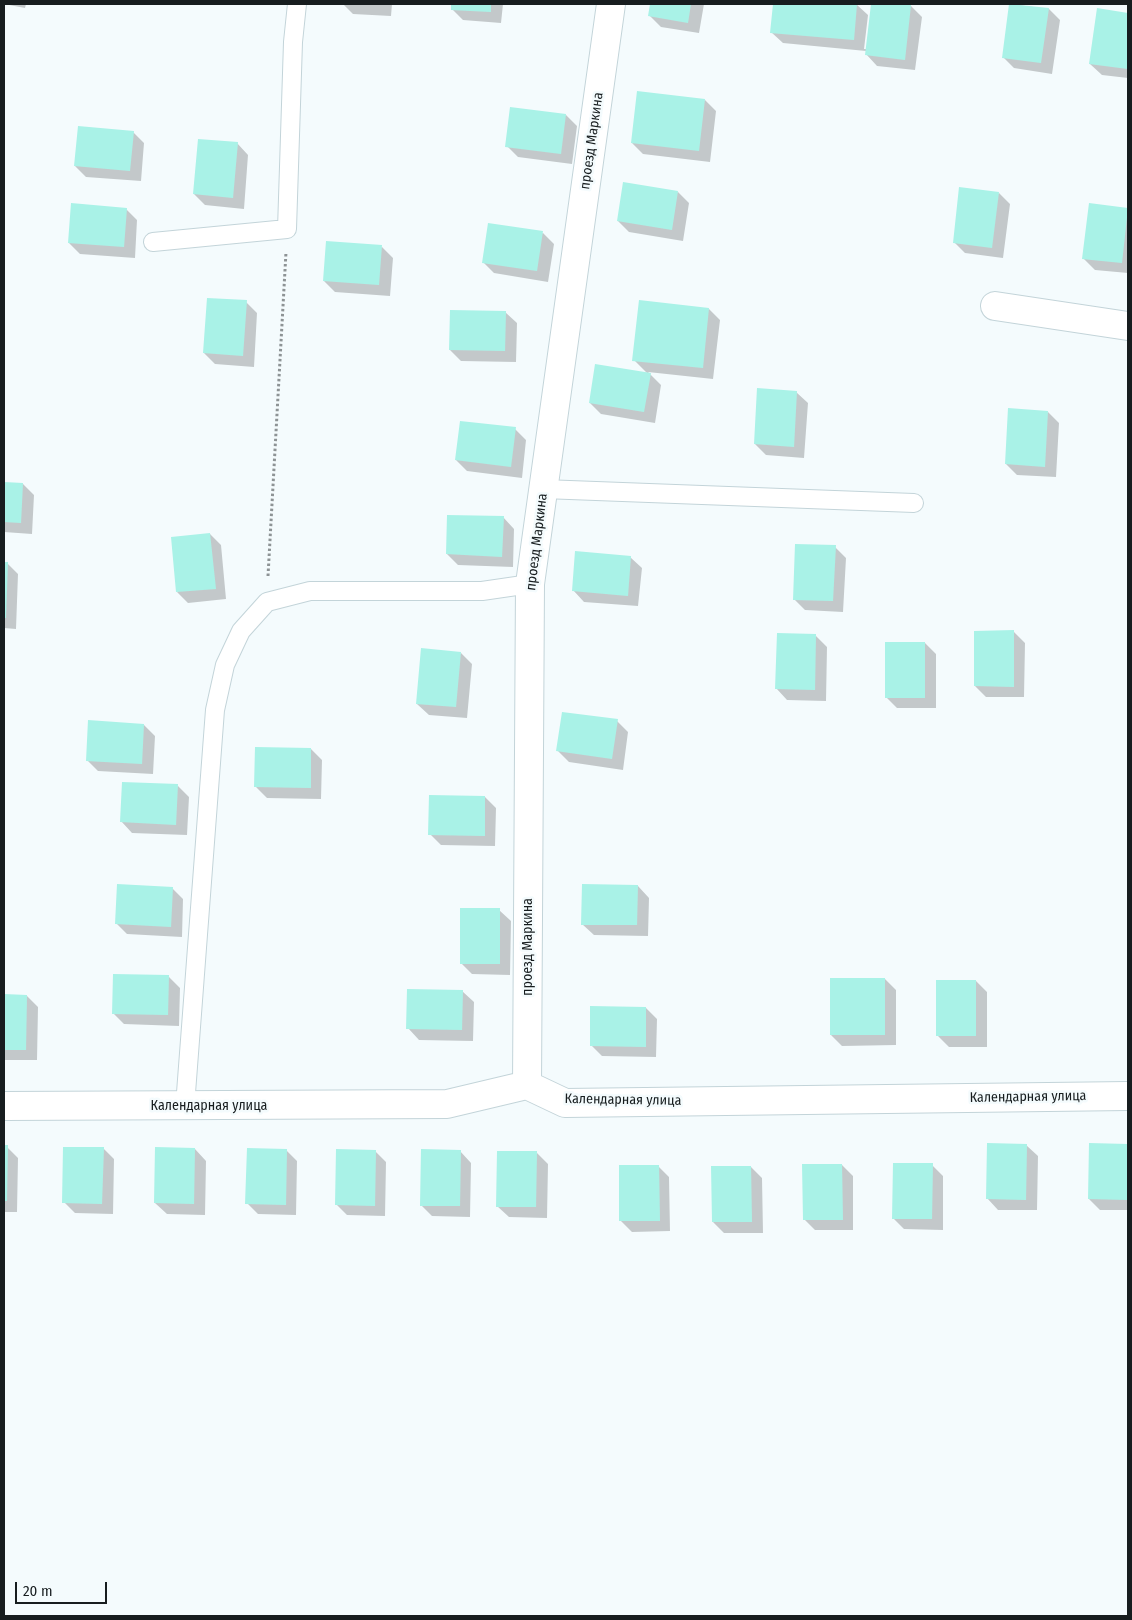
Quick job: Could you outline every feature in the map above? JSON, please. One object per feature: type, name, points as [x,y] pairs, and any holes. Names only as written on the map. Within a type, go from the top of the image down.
[{"type":"street","name":"проезд Маркина","points":[[526,1086],[530,584],[611,4]]},
{"type":"street","points":[[995,306],[1128,326]]},
{"type":"street","name":"Календарная улица","points":[[4,1106],[447,1104],[526,1086],[566,1102],[1128,1096]]},
{"type":"lane","points":[[153,242],[287,229],[296,4]]},
{"type":"lane","points":[[543,489],[914,503]]},
{"type":"lane","points":[[185,1106],[215,710],[225,665],[241,631],[266,602],[310,592],[482,591],[530,584]]},
{"type":"path","points":[[266,602],[287,229]]},
{"type":"building","points":[[451,4],[491,4],[491,12],[451,10]]},
{"type":"building","points":[[650,4],[691,4],[688,23],[648,16]]},
{"type":"building","points":[[773,4],[857,4],[854,40],[770,33]]},
{"type":"building","points":[[871,4],[911,5],[905,60],[865,55]]},
{"type":"building","points":[[1009,4],[1049,8],[1041,63],[1002,58]]},
{"type":"building","points":[[1097,8],[1128,13],[1128,69],[1089,64]]},
{"type":"building","points":[[637,91],[705,99],[699,151],[631,143]]},
{"type":"building","points":[[510,107],[566,114],[561,154],[505,147]]},
{"type":"building","points":[[78,126],[134,131],[130,171],[74,166]]},
{"type":"building","points":[[198,139],[238,142],[233,198],[193,194]]},
{"type":"building","points":[[623,182],[678,191],[672,230],[617,221]]},
{"type":"building","points":[[959,187],[999,192],[992,248],[953,243]]},
{"type":"building","points":[[71,203],[127,208],[124,247],[68,243]]},
{"type":"building","points":[[1089,203],[1128,208],[1122,263],[1082,259]]},
{"type":"building","points":[[488,223],[543,231],[537,271],[482,263]]},
{"type":"building","points":[[326,241],[382,245],[379,285],[323,281]]},
{"type":"building","points":[[207,298],[247,300],[243,356],[203,353]]},
{"type":"building","points":[[639,300],[709,308],[703,368],[632,361]]},
{"type":"building","points":[[450,310],[506,311],[505,351],[449,350]]},
{"type":"building","points":[[595,364],[651,373],[644,412],[589,403]]},
{"type":"building","points":[[757,388],[797,391],[794,447],[754,444]]},
{"type":"building","points":[[1008,408],[1048,411],[1045,467],[1005,464]]},
{"type":"building","points":[[460,421],[516,427],[511,467],[455,460]]},
{"type":"building","points":[[4,482],[23,483],[21,523],[4,522]]},
{"type":"building","points":[[447,515],[504,516],[502,557],[446,554]]},
{"type":"building","points":[[210,533],[216,589],[176,592],[171,537]]},
{"type":"building","points":[[795,544],[836,545],[833,601],[793,600]]},
{"type":"building","points":[[575,551],[631,556],[628,596],[572,591]]},
{"type":"building","points":[[4,562],[8,562],[6,618],[4,618]]},
{"type":"building","points":[[1014,630],[1014,687],[974,686],[974,631]]},
{"type":"building","points":[[777,633],[816,634],[815,690],[775,689]]},
{"type":"building","points":[[885,642],[925,642],[925,698],[885,698]]},
{"type":"building","points":[[421,648],[461,652],[456,707],[416,704]]},
{"type":"building","points":[[562,712],[618,719],[612,759],[556,751]]},
{"type":"building","points":[[88,720],[144,724],[142,764],[86,761]]},
{"type":"building","points":[[255,747],[311,748],[311,788],[254,787]]},
{"type":"building","points":[[122,782],[178,784],[176,825],[120,822]]},
{"type":"building","points":[[429,795],[485,796],[485,836],[428,835]]},
{"type":"building","points":[[117,884],[173,887],[171,927],[115,924]]},
{"type":"building","points":[[582,884],[638,885],[637,925],[581,925]]},
{"type":"building","points":[[460,908],[500,908],[500,964],[460,964]]},
{"type":"building","points":[[113,974],[169,975],[168,1015],[112,1014]]},
{"type":"building","points":[[830,978],[885,978],[885,1035],[830,1035]]},
{"type":"building","points":[[936,980],[976,980],[976,1036],[936,1036]]},
{"type":"building","points":[[407,989],[463,990],[462,1030],[406,1029]]},
{"type":"building","points":[[4,994],[27,995],[26,1050],[4,1050]]},
{"type":"building","points":[[590,1006],[646,1007],[646,1047],[590,1046]]},
{"type":"building","points":[[987,1143],[1027,1144],[1026,1200],[986,1199]]},
{"type":"building","points":[[1089,1143],[1128,1144],[1128,1200],[1088,1199]]},
{"type":"building","points":[[4,1145],[8,1145],[7,1201],[4,1201]]},
{"type":"building","points":[[63,1147],[104,1147],[102,1204],[62,1203]]},
{"type":"building","points":[[155,1147],[195,1148],[194,1204],[154,1203]]},
{"type":"building","points":[[247,1148],[287,1149],[286,1205],[245,1204]]},
{"type":"building","points":[[336,1149],[376,1150],[375,1206],[335,1205]]},
{"type":"building","points":[[421,1149],[461,1150],[460,1206],[420,1206]]},
{"type":"building","points":[[497,1151],[537,1151],[536,1207],[496,1207]]},
{"type":"building","points":[[893,1163],[933,1163],[932,1219],[892,1219]]},
{"type":"building","points":[[802,1164],[842,1164],[843,1220],[803,1220]]},
{"type":"building","points":[[619,1165],[659,1165],[660,1221],[619,1221]]},
{"type":"building","points":[[711,1166],[751,1166],[752,1222],[712,1222]]}]
